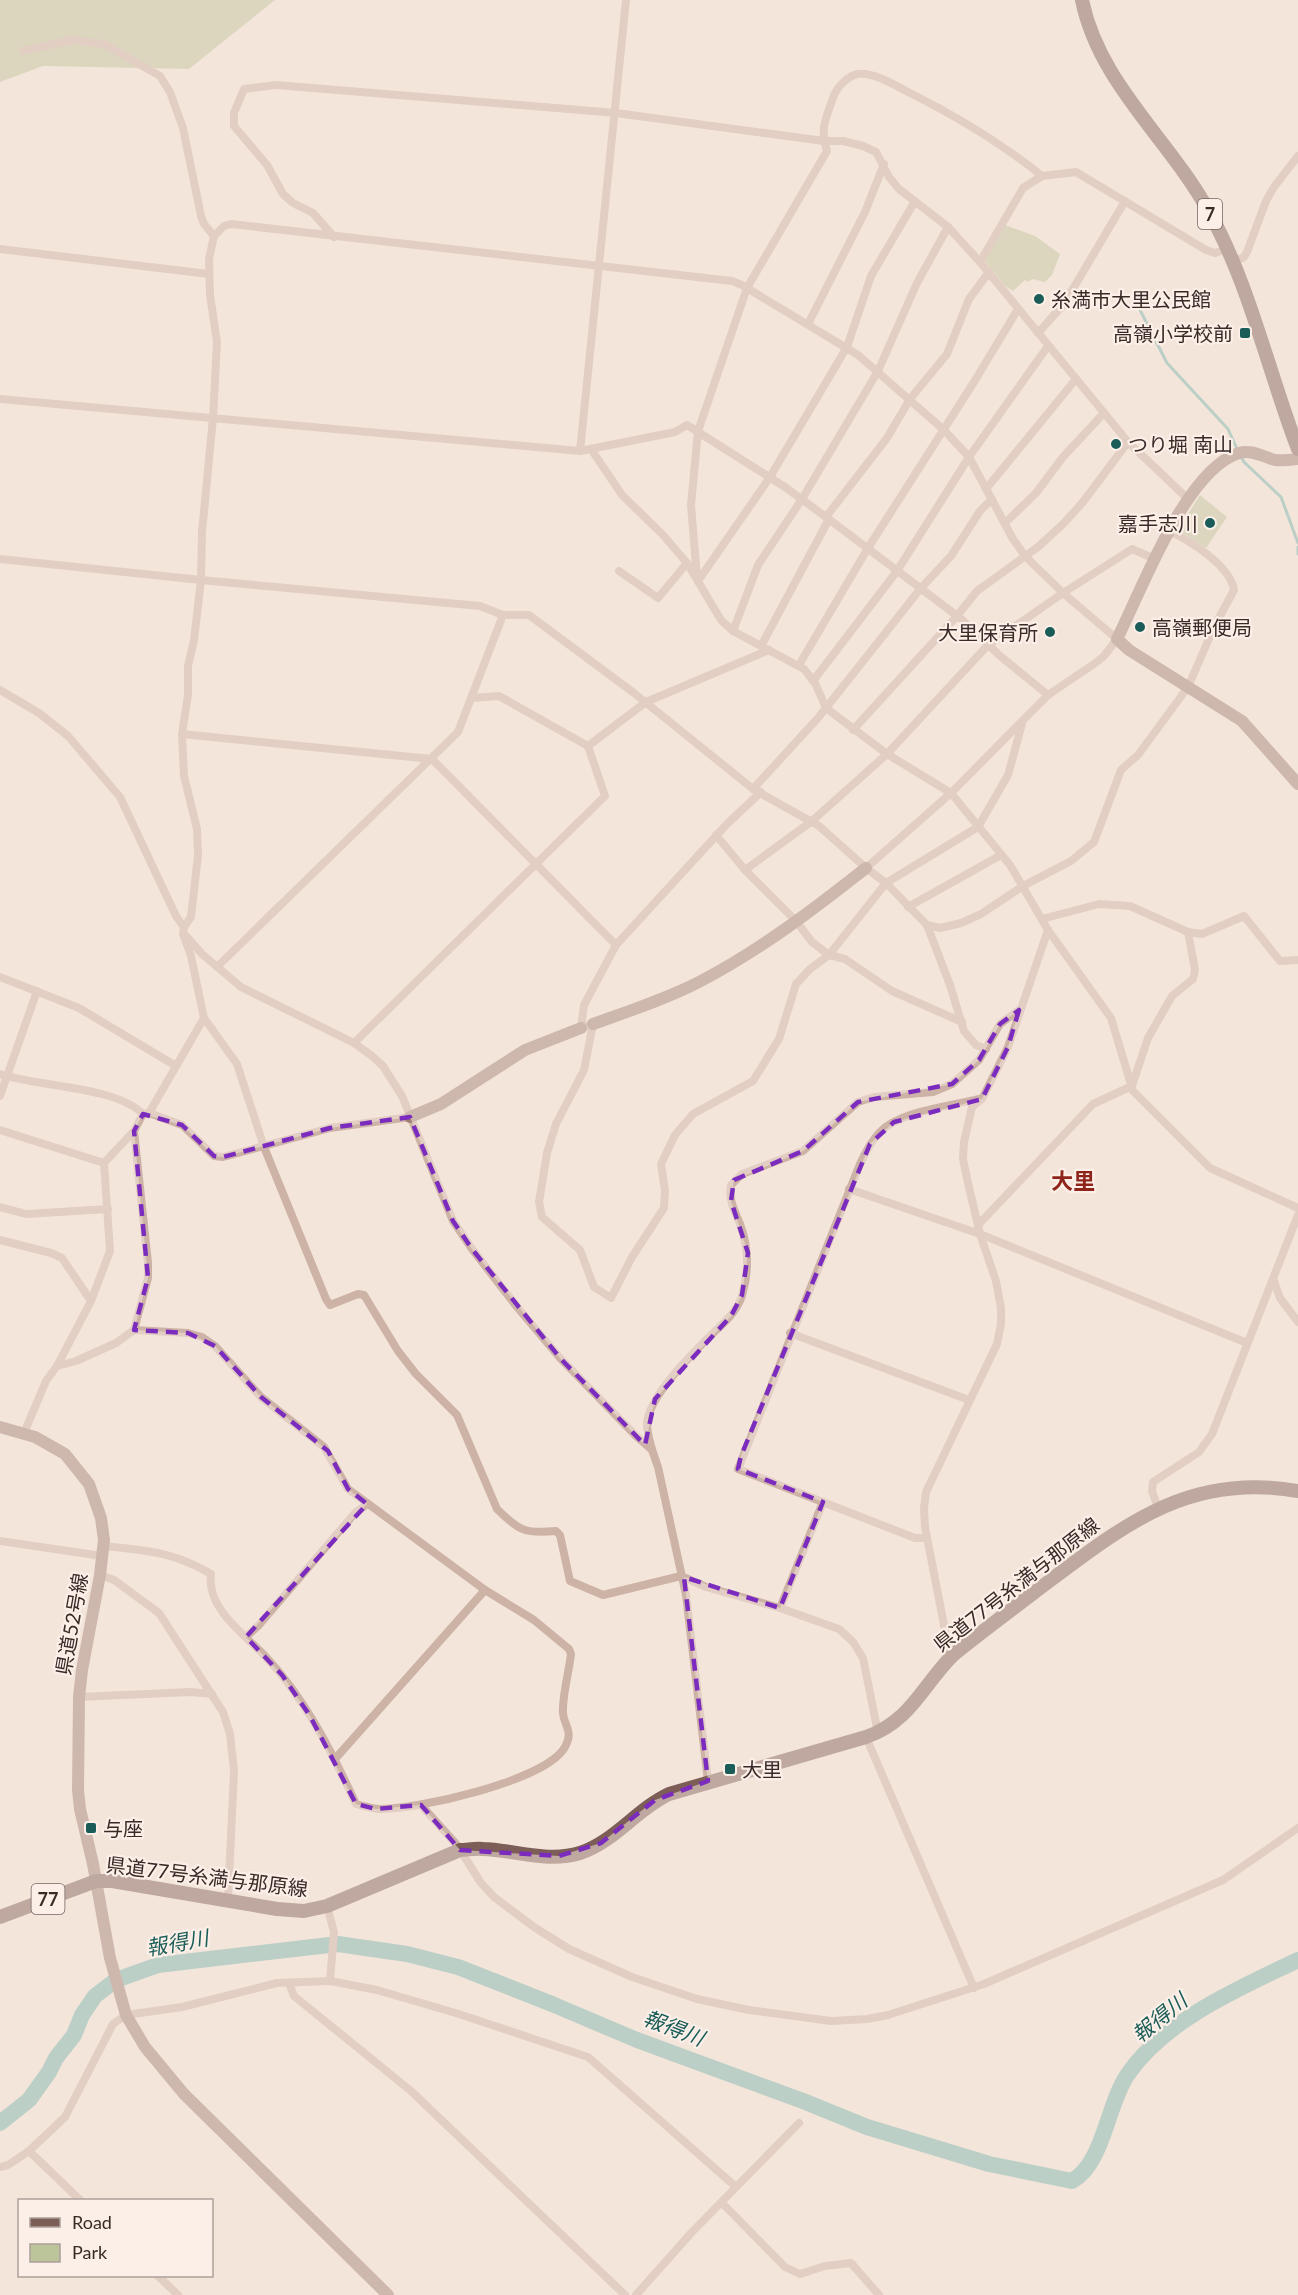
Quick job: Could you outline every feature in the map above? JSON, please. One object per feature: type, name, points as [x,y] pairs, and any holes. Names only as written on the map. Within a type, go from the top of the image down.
[{"type":"main road","name":"7","points":[[1082,0],[1090,30],[1111,73],[1209,210],[1230,256],[1298,448]]},
{"type":"main road","name":"県道77号糸満与那原線","points":[[0,1917],[96,1881],[122,1882],[292,1911],[304,1911],[327,1906],[459,1850],[483,1849],[549,1857],[581,1853],[600,1844],[655,1800],[685,1788],[872,1735],[889,1728],[907,1713],[938,1670],[953,1655],[1112,1534],[1158,1508],[1196,1496],[1232,1489],[1266,1487],[1298,1491]]},
{"type":"street","points":[[580,451],[626,0]]},
{"type":"street","points":[[22,51],[72,40],[104,44],[160,76],[170,92],[183,128],[201,216],[204,224],[214,236]]},
{"type":"street","points":[[698,581],[691,505],[698,431],[747,288],[828,151],[822,130],[835,93],[844,82],[856,74],[866,74],[896,85],[972,126],[1008,149],[1042,176]]},
{"type":"street","points":[[334,237],[313,213],[293,203],[283,194],[267,165],[234,126],[234,113],[244,89],[276,85],[616,112],[824,141],[843,141],[863,146],[876,152],[889,177],[948,227],[989,272],[1128,442],[1188,500]]},
{"type":"street","points":[[980,262],[1023,188],[1042,176],[1076,172],[1206,250],[1244,257],[1266,201],[1298,156]]},
{"type":"street","points":[[808,324],[865,212],[884,164]]},
{"type":"street","points":[[698,581],[770,477],[847,347],[872,276],[915,201]]},
{"type":"street","points":[[1038,333],[1064,304],[1125,201]]},
{"type":"street","points":[[183,931],[191,916],[198,855],[197,829],[184,776],[182,734],[188,695],[188,666],[194,640],[201,580],[202,532],[213,418],[217,342],[209,259],[214,236],[224,226],[231,224],[732,281],[747,288],[847,347],[910,399],[969,457],[1013,539],[1025,556],[1063,593],[1129,650],[1242,722],[1298,784]]},
{"type":"street","points":[[733,631],[758,565],[802,500],[878,371],[918,283],[948,227]]},
{"type":"street","points":[[0,249],[209,274]]},
{"type":"street","points":[[588,746],[646,702],[765,648],[827,518],[887,438],[910,399],[947,354],[969,299],[989,272]]},
{"type":"street","points":[[799,665],[867,548],[944,430],[1018,309]]},
{"type":"street","points":[[813,681],[897,571],[969,457],[1048,345]]},
{"type":"street","points":[[986,489],[1076,379]]},
{"type":"street","points":[[0,399],[580,451],[675,432],[687,425],[770,477],[921,588],[1048,695]]},
{"type":"street","points":[[1005,522],[1036,494],[1063,457],[1104,413]]},
{"type":"street","points":[[853,729],[957,616],[977,591],[1025,556],[1063,524],[1083,502],[1128,442]]},
{"type":"street","points":[[591,449],[622,495],[663,535],[687,563],[721,620],[733,631],[799,665],[813,681],[826,708],[887,754],[951,793],[1002,855],[1048,930],[1111,1018],[1133,1091],[1210,1168],[1298,1208]]},
{"type":"street","points":[[3,1075],[109,1096],[146,1113],[182,1125],[214,1156],[223,1157],[330,1128],[410,1117],[441,1104],[525,1050],[666,997],[699,982],[796,921],[866,868],[951,793],[1048,695],[1104,656],[1117,639],[1169,531],[1188,500],[1205,478],[1229,457],[1242,452],[1252,452],[1281,461],[1298,459]]},
{"type":"street","points":[[992,499],[980,511],[951,556],[921,588],[826,708],[757,790],[616,945],[584,1005],[587,1026],[584,1070],[556,1124],[547,1153],[539,1202],[542,1217],[580,1250],[594,1287],[611,1298],[632,1257],[664,1208],[665,1191],[661,1164],[675,1135],[693,1114],[753,1081],[778,1039],[796,984],[810,969],[829,955],[886,883],[978,827],[1008,775],[1023,721]]},
{"type":"street","points":[[0,559],[480,606],[503,615],[529,615],[646,702],[757,790],[819,826],[886,883],[927,924],[940,928],[981,914],[1023,886],[1071,861],[1094,842],[1121,770],[1138,755],[1188,687],[1234,587],[1224,571],[1209,555],[1169,531]]},
{"type":"street","points":[[746,870],[812,821],[887,754],[988,645],[1132,549],[1155,559]]},
{"type":"street","points":[[619,571],[658,598],[687,563]]},
{"type":"street","points":[[217,967],[458,732],[503,615]]},
{"type":"street","points":[[0,690],[39,713],[68,736],[120,797],[183,931],[191,956],[204,1018],[237,1064],[264,1147],[330,1305],[358,1294],[364,1295],[392,1342],[416,1374],[457,1415],[497,1509],[508,1521],[532,1533],[556,1531],[560,1535],[570,1581],[603,1595],[681,1576],[706,1587],[780,1608],[839,1629],[853,1642],[863,1658],[872,1735],[974,1988]]},
{"type":"street","points":[[354,1044],[605,796],[588,746],[499,696],[472,699]]},
{"type":"street","points":[[182,734],[432,759],[616,945]]},
{"type":"street","points":[[716,836],[796,921],[812,942],[829,955],[845,960],[892,991],[962,1022]]},
{"type":"street","points":[[908,907],[1002,855]]},
{"type":"street","points":[[1042,920],[1099,904],[1130,906],[1188,932],[1202,934],[1244,916],[1280,962],[1298,960]]},
{"type":"street","points":[[927,924],[950,985],[964,1032],[976,1045],[986,1048]]},
{"type":"street","points":[[953,1655],[949,1651],[927,1538],[924,1508],[926,1492],[997,1344],[1002,1317],[989,1254],[979,1230],[965,1170],[963,1151],[972,1107],[982,1099],[1008,1047],[1048,930]]},
{"type":"street","points":[[183,931],[202,954],[255,995],[354,1044],[383,1066],[402,1096],[453,1221],[472,1249],[560,1358],[651,1449]]},
{"type":"street","points":[[979,1230],[1093,1104],[1132,1086],[1148,1038],[1172,996],[1193,979],[1195,970],[1188,932]]},
{"type":"street","points":[[0,978],[79,1008],[176,1066]]},
{"type":"street","points":[[0,1096],[3,1075],[37,991]]},
{"type":"street","points":[[708,1781],[686,1595],[647,1425],[648,1414],[655,1399],[695,1351],[731,1316],[742,1295],[748,1253],[731,1201],[730,1191],[734,1180],[758,1167],[803,1151],[858,1102],[874,1097],[943,1089],[966,1074],[979,1060],[1000,1024],[1019,1010]]},
{"type":"street","points":[[24,1433],[46,1381],[57,1366],[91,1301],[110,1251],[104,1163],[134,1131],[204,1018]]},
{"type":"street","points":[[927,1538],[915,1538],[738,1469],[790,1333],[870,1144],[880,1131],[894,1122],[920,1113],[982,1099]]},
{"type":"street","points":[[0,1130],[104,1163]]},
{"type":"street","points":[[134,1131],[148,1263],[148,1278],[135,1330]]},
{"type":"street","points":[[849,1190],[979,1230],[1246,1343]]},
{"type":"street","points":[[0,1207],[26,1214],[108,1209]]},
{"type":"street","points":[[1158,1508],[1152,1491],[1154,1482],[1199,1452],[1212,1434],[1298,1215]]},
{"type":"street","points":[[0,1240],[62,1258],[91,1301]]},
{"type":"street","points":[[1274,1281],[1280,1298],[1298,1322]]},
{"type":"street","points":[[0,1541],[103,1551],[156,1551],[184,1559],[211,1574],[210,1585],[213,1594],[230,1621],[282,1675],[310,1716],[335,1759],[356,1804],[376,1809],[421,1805],[505,1783],[536,1771],[551,1762],[566,1746],[570,1728],[563,1714],[571,1654],[569,1649],[520,1610],[485,1590],[348,1490],[324,1447],[261,1397],[215,1346],[202,1337],[188,1333],[135,1330],[76,1361],[57,1366]]},
{"type":"street","points":[[790,1333],[969,1400]]},
{"type":"street","name":"県道52号線","points":[[0,1427],[44,1441],[65,1454],[82,1473],[99,1509],[103,1551],[82,1670],[79,1697],[78,1774],[80,1809],[110,1958],[125,2010],[145,2047],[184,2094],[388,2295]]},
{"type":"street","points":[[780,1608],[823,1502]]},
{"type":"street","points":[[246,1637],[355,1513],[367,1504]]},
{"type":"street","points":[[100,1575],[114,1580],[159,1613],[223,1712],[230,1734],[234,1771],[228,1900]]},
{"type":"street","points":[[335,1759],[485,1590]]},
{"type":"street","points":[[79,1697],[191,1692],[212,1694]]},
{"type":"street","points":[[421,1805],[494,1897],[553,1940],[632,1977],[697,1998],[797,2018],[848,2021],[888,2015],[974,1988],[1223,1880],[1298,1828]]},
{"type":"street","points":[[327,1906],[334,1932],[331,1978]]},
{"type":"street","points":[[0,2167],[29,2151],[65,2117],[112,2024],[125,2010],[182,2007],[277,1983],[331,1978],[459,2014],[588,2057],[736,2187]]},
{"type":"street","points":[[289,1983],[294,1996],[411,2091],[625,2295]]},
{"type":"street","points":[[636,2295],[692,2232],[799,2123]]},
{"type":"street","points":[[29,2151],[79,2199]]},
{"type":"street","points":[[722,2202],[785,2267],[800,2274],[825,2266],[851,2263],[879,2295]]},
{"type":"street","points":[[159,2277],[178,2295]]},
{"type":"highlighted area","points":[[1019,1010],[1008,1047],[982,1099],[894,1122],[870,1144],[741,1456],[738,1469],[823,1502],[780,1608],[684,1577],[708,1781],[655,1800],[601,1843],[559,1856],[460,1850],[421,1805],[376,1809],[356,1804],[310,1716],[282,1675],[246,1637],[367,1504],[348,1489],[328,1451],[261,1397],[215,1346],[188,1333],[134,1330],[148,1278],[134,1131],[143,1114],[182,1125],[214,1156],[223,1157],[330,1128],[410,1117],[453,1221],[472,1249],[560,1358],[645,1445],[655,1399],[731,1316],[742,1295],[748,1253],[731,1201],[734,1180],[803,1151],[858,1102],[952,1084],[979,1060],[1000,1024]]},
{"type":"green space","points":[[0,0],[275,0],[189,69],[43,66],[0,82]]},
{"type":"green space","points":[[1005,225],[1035,236],[1060,254],[1052,275],[1045,282],[1025,280],[1013,291],[1005,286],[984,260]]},
{"type":"green space","points":[[1200,495],[1227,517],[1206,548],[1178,530]]},
{"type":"waterway","points":[[1139,308],[1167,363],[1228,429],[1238,451]]},
{"type":"waterway","points":[[1241,457],[1281,497],[1298,543]]},
{"type":"waterway","points":[[1298,547],[1298,554]]},
{"type":"waterway","name":"報得川","points":[[0,2123],[29,2100],[74,2035],[82,2015],[95,1996],[116,1980],[158,1965],[338,1944],[407,1954],[458,1967],[637,2040],[867,2127],[989,2164],[1072,2181],[1091,2161],[1121,2086],[1144,2054],[1183,2021],[1229,1994],[1298,1960]]},
{"type":"place","name":"糸満市大里公民館","points":[[1039,299]]},
{"type":"place","name":"高嶺小学校前","points":[[1245,333]]},
{"type":"place","name":"つり堀 南山","points":[[1116,444]]},
{"type":"place","name":"嘉手志川","points":[[1210,523]]},
{"type":"place","name":"高嶺郵便局","points":[[1140,627]]},
{"type":"place","name":"大里保育所","points":[[1050,632]]},
{"type":"place","name":"大里","points":[[730,1769]]},
{"type":"place","name":"与座","points":[[91,1828]]},
{"type":"district","name":"大里","points":[[1073,1180]]}]
